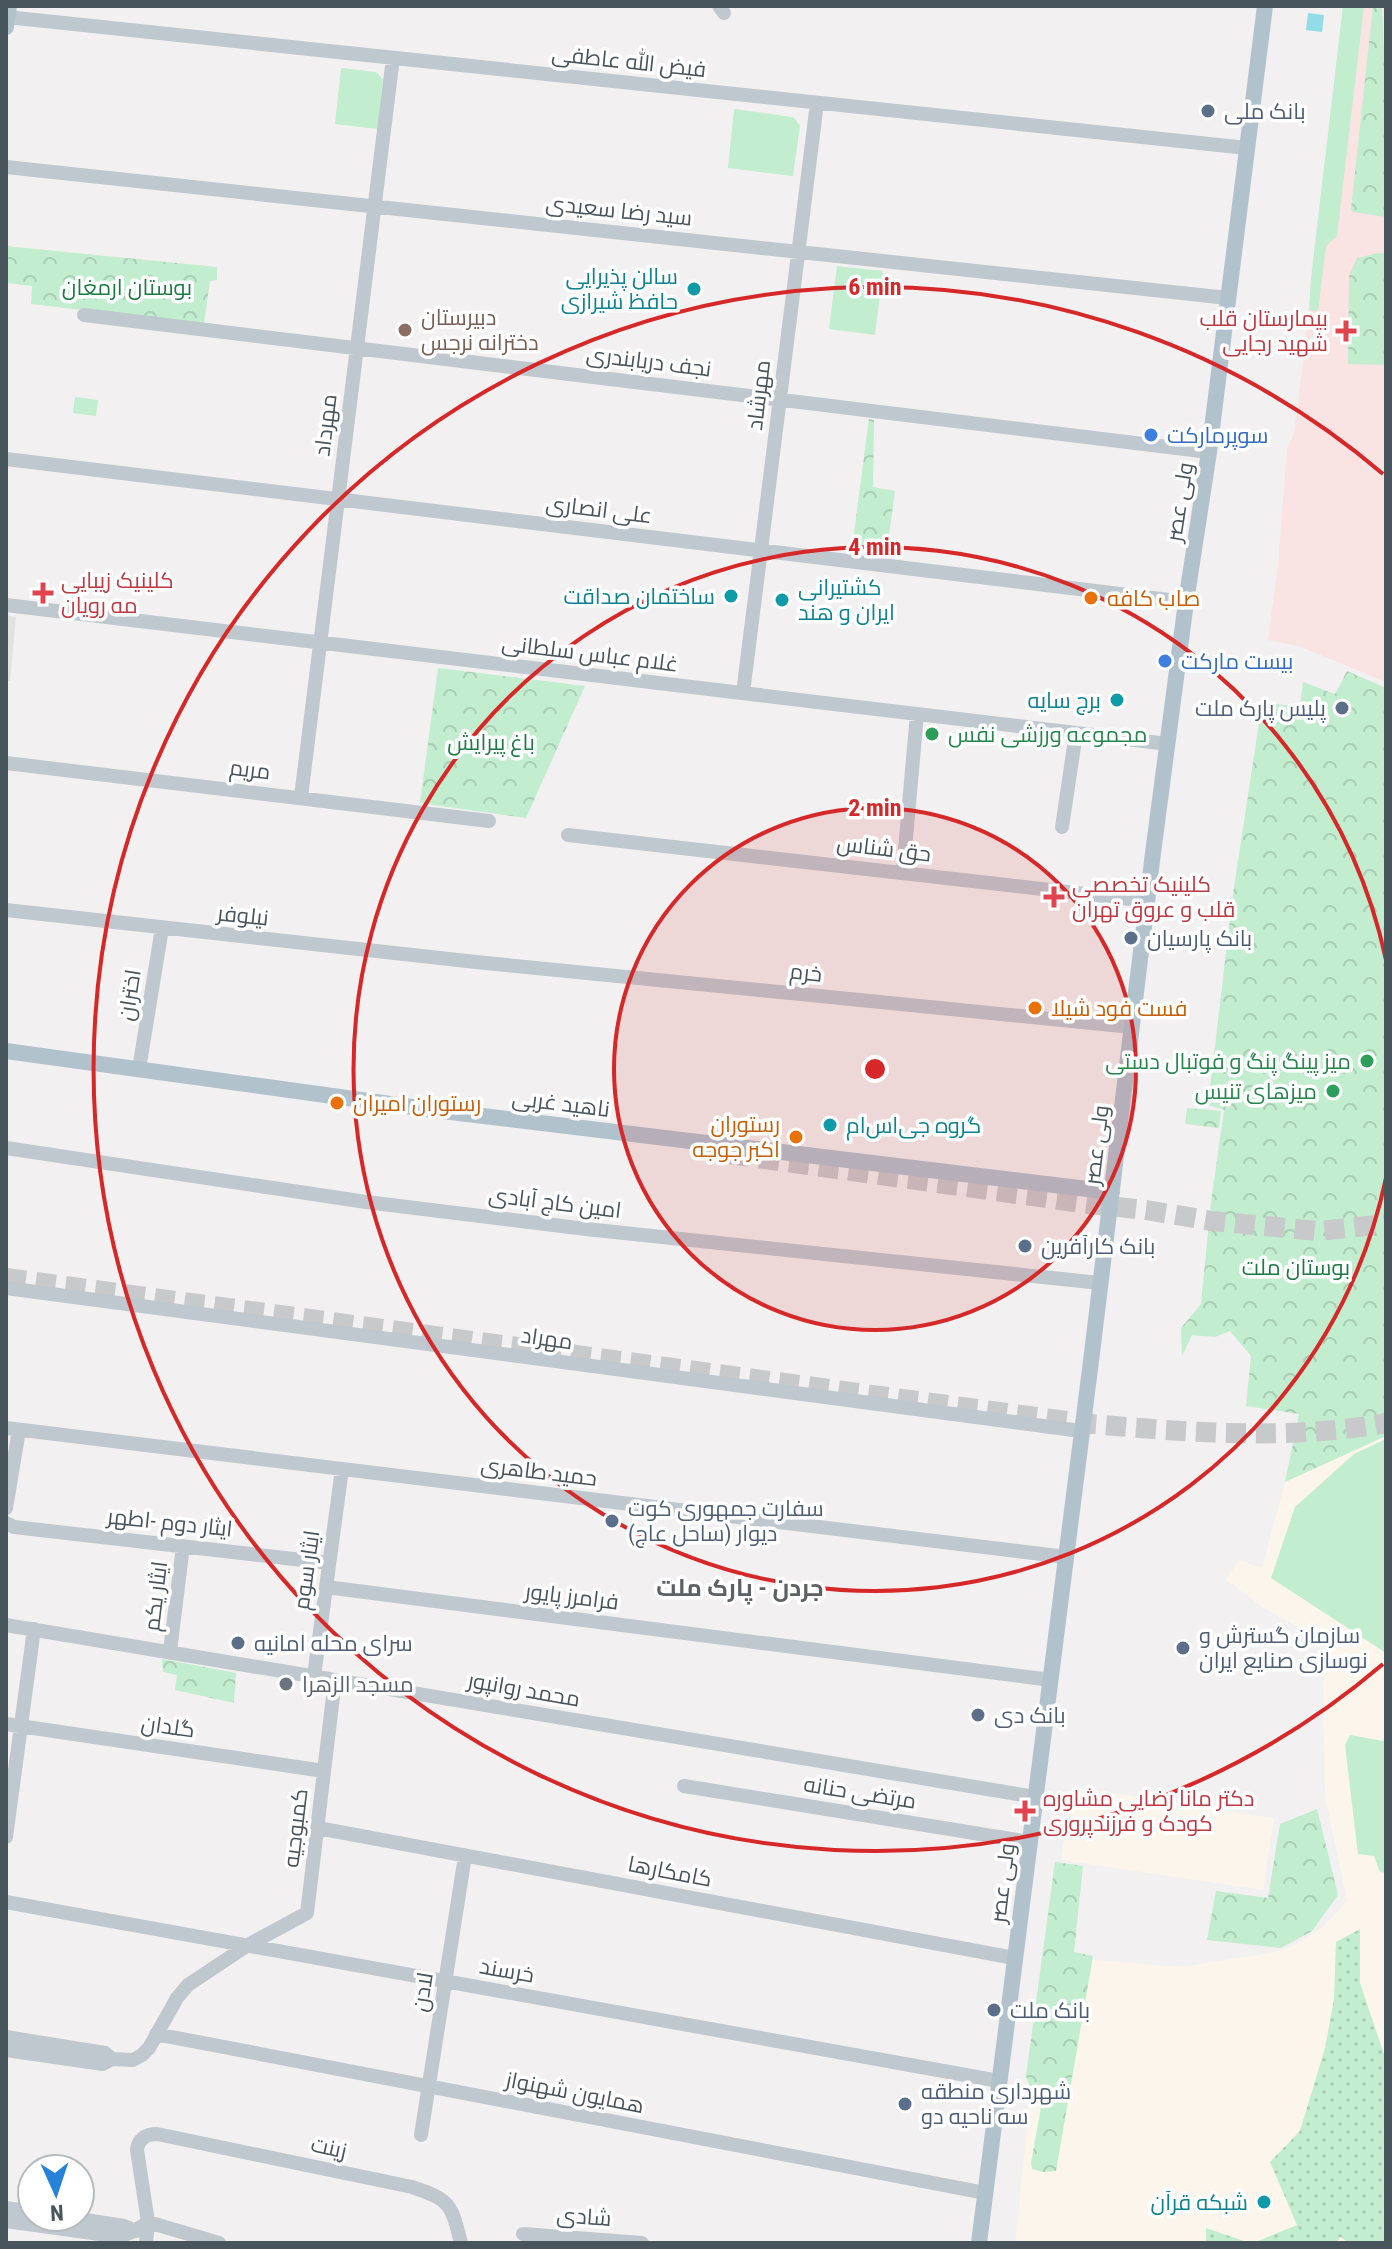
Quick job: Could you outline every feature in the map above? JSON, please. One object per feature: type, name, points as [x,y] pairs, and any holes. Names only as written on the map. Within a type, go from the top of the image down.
[{"type":"main road","name":"ولی عصر","points":[[979,2243],[1147,901],[1209,452],[1265,6]]},
{"type":"main road","name":"ناهید غربی","points":[[6,1051],[434,1110],[1112,1192]]},
{"type":"street","name":"فیض الله عاطفی","points":[[7,17],[1247,148]]},
{"type":"street","name":"مهرداد","points":[[301,797],[393,58]]},
{"type":"street","name":"مهرشاد","points":[[743,693],[817,103]]},
{"type":"street","name":"سید رضا سعیدی","points":[[6,167],[1228,298]]},
{"type":"street","name":"نجف دریابندری","points":[[84,315],[1209,452]]},
{"type":"street","name":"علی انصاری","points":[[6,459],[1186,602]]},
{"type":"street","name":"غلام عباس سلطانی","points":[[6,605],[1168,744]]},
{"type":"street","points":[[903,872],[917,714]]},
{"type":"street","points":[[1062,827],[1076,733]]},
{"type":"street","name":"مریم","points":[[6,763],[489,821]]},
{"type":"street","name":"حق شناس","points":[[568,835],[1147,901]]},
{"type":"street","name":"نیلوفر","points":[[6,910],[476,962]]},
{"type":"street","name":"اختران","points":[[139,1069],[162,928]]},
{"type":"street","name":"خرم","points":[[476,962],[1132,1027]]},
{"type":"street","name":"امین کاج آبادی","points":[[6,1148],[397,1206],[1100,1283]]},
{"type":"street","name":"مهراد","points":[[6,1288],[1081,1431]]},
{"type":"street","points":[[6,1508],[12,1429]]},
{"type":"street","name":"حمید طاهری","points":[[12,1429],[1066,1557]]},
{"type":"street","name":"ایثار سوم","points":[[314,1676],[342,1469]]},
{"type":"street","name":"ایثار دوم -اطهر","points":[[6,1523],[14,1527],[329,1563]]},
{"type":"street","name":"ایثار یکم","points":[[170,1651],[183,1546]]},
{"type":"street","name":"فرامرز پایور","points":[[326,1587],[1051,1680]]},
{"type":"street","name":"محمد روانپور","points":[[6,1625],[1035,1797]]},
{"type":"street","points":[[6,1837],[13,1725],[34,1629]]},
{"type":"street","name":"کمبوجیه","points":[[107,2058],[133,2060],[142,2055],[188,1985],[248,1945],[307,1913],[335,1680]]},
{"type":"street","name":"گلدان","points":[[13,1725],[324,1771]]},
{"type":"street","name":"مرتضی حنانه","points":[[684,1786],[1029,1842]]},
{"type":"street","name":"کامکارها","points":[[318,1828],[1014,1958]]},
{"type":"street","name":"لادن","points":[[421,2135],[465,1856]]},
{"type":"street","name":"خرسند","points":[[6,1902],[999,2081]]},
{"type":"street","name":"همایون شهنواز","points":[[156,2034],[986,2193]]},
{"type":"street","points":[[6,2037],[107,2058]]},
{"type":"street","points":[[6,2050],[107,2058]]},
{"type":"street","name":"زینت","points":[[143,2232],[137,2144],[143,2137],[157,2134],[412,2187],[436,2195],[450,2207],[461,2243]]},
{"type":"street","points":[[6,2221],[105,2236],[143,2232]]},
{"type":"street","points":[[96,2222],[219,2243]]},
{"type":"street","name":"شادی","points":[[523,2234],[642,2243]]},
{"type":"shaded area","name":"بیمارستان قلب شهید رجایی","points":[[1343,6],[1386,6],[1386,682],[1299,646],[1268,640],[1278,566],[1287,449],[1294,433]]},
{"type":"shaded area","points":[[6,615],[16,617],[10,681],[6,680]]},
{"type":"shaded area","points":[[1386,1435],[1386,2243],[1015,2243],[1045,1956],[1181,1967],[1270,1953],[1293,1946],[1323,1927],[1347,1901],[1325,1796],[1323,1687],[1327,1644],[1264,1608],[1226,1580],[1239,1560],[1262,1568],[1285,1482]]},
{"type":"shaded area","points":[[1072,1787],[1274,1818],[1263,1890],[1061,1860]]},
{"type":"green space","points":[[1343,6],[1364,6],[1337,236],[1326,246],[1318,311],[1309,310],[1311,278]]},
{"type":"green space","points":[[1373,6],[1382,6],[1386,217],[1353,212],[1351,209]]},
{"type":"green space","points":[[341,68],[376,72],[383,79],[378,129],[335,124]]},
{"type":"green space","points":[[734,109],[793,117],[800,126],[793,176],[728,168]]},
{"type":"green space","name":"بوستان ارمغان","points":[[6,246],[217,267],[217,280],[210,281],[204,324],[31,304],[32,286],[6,283]]},
{"type":"green space","points":[[1386,253],[1386,365],[1348,364],[1349,276],[1357,258]]},
{"type":"green space","points":[[837,266],[883,271],[875,335],[829,329]]},
{"type":"green space","points":[[75,397],[98,400],[96,416],[73,413]]},
{"type":"green space","points":[[869,419],[874,420],[873,487],[895,491],[887,551],[852,548]]},
{"type":"green space","name":"باغ پیرایش","points":[[438,668],[585,686],[526,818],[420,803]]},
{"type":"green space","name":"بوستان ملت","points":[[1347,671],[1386,688],[1386,1436],[1285,1482],[1299,1414],[1246,1406],[1251,1356],[1230,1331],[1215,1337],[1192,1335],[1182,1356],[1181,1328],[1201,1304],[1224,1110],[1208,1105],[1233,894],[1262,703],[1300,706],[1303,682],[1335,694]]},
{"type":"green space","points":[[1187,1108],[1221,1111],[1219,1128],[1185,1124]]},
{"type":"green space","points":[[1386,1439],[1386,1653],[1271,1578],[1295,1507],[1354,1454]]},
{"type":"green space","points":[[162,1659],[236,1673],[234,1703],[175,1690],[177,1675],[163,1672]]},
{"type":"green space","points":[[1350,1735],[1383,1741],[1386,1736],[1386,1873],[1380,1872],[1374,1856],[1358,1854],[1345,1745]]},
{"type":"green space","points":[[1317,1809],[1338,1895],[1312,1931],[1281,1948],[1207,1940],[1216,1891],[1268,1898],[1280,1824]]},
{"type":"green space","points":[[1055,1862],[1083,1866],[1074,1952],[1093,1956],[1056,2171],[1043,2172],[1032,2169],[1031,2163],[1043,2096],[1033,2095],[1026,2076]]},
{"type":"green space","points":[[1360,1929],[1360,1983],[1386,2060],[1386,2243],[1349,2243],[1340,2237],[1336,2243],[1206,2243],[1206,2228],[1244,2241],[1258,2241],[1297,2225],[1270,2162],[1300,2131],[1325,2048],[1334,1999],[1336,1942]]},
{"type":"water","points":[[1308,13],[1324,15],[1322,32],[1306,30]]},
{"type":"tunnel","points":[[700,1150],[1212,1221],[1318,1231],[1386,1224]]},
{"type":"tunnel","points":[[6,1278],[1081,1423],[1234,1433],[1310,1432],[1386,1423]]},
{"type":"place","name":"بانک ملی","points":[[1208,111]]},
{"type":"place","name":"سالن پذیرایی حافظ شیرازی","points":[[694,289]]},
{"type":"place","name":"دبیرستان دخترانه نرجس","points":[[405,330]]},
{"type":"place","name":"بیمارستان قلب شهید رجایی","points":[[1346,331]]},
{"type":"place","name":"سوپرمارکت","points":[[1151,435]]},
{"type":"place","name":"کلینیک زیبایی مه رویان","points":[[43,593]]},
{"type":"place","name":"ساختمان صداقت","points":[[731,596]]},
{"type":"place","name":"صاب کافه","points":[[1091,598]]},
{"type":"place","name":"کشتیرانی ایران و هند","points":[[782,600]]},
{"type":"place","name":"بیست مارکت","points":[[1165,661]]},
{"type":"place","name":"برج سایه","points":[[1117,700]]},
{"type":"place","name":"پلیس پارک ملت","points":[[1342,708]]},
{"type":"place","name":"مجموعه ورزشی نفس","points":[[932,734]]},
{"type":"place","name":"کلینیک تخصصی قلب و عروق تهران","points":[[1054,897]]},
{"type":"place","name":"بانک پارسیان","points":[[1131,938]]},
{"type":"place","name":"فست فود شیلا","points":[[1035,1008]]},
{"type":"place","name":"میز پینگ پنگ و فوتبال دستی","points":[[1367,1061]]},
{"type":"place","name":"میزهای تنیس","points":[[1333,1091]]},
{"type":"place","name":"رستوران امیران","points":[[337,1103]]},
{"type":"place","name":"گروه جی‌اس‌ام","points":[[830,1125]]},
{"type":"place","name":"رستوران اکبر جوجه","points":[[796,1137]]},
{"type":"place","name":"بانک کارآفرین","points":[[1025,1246]]},
{"type":"place","name":"سفارت جمهوری کوت دیوار (ساحل عاج)","points":[[612,1521]]},
{"type":"place","name":"سرای محله امانیه","points":[[238,1643]]},
{"type":"place","name":"سازمان گسترش و نوسازی صنایع ایران","points":[[1183,1648]]},
{"type":"place","name":"مسجد الزهرا","points":[[286,1684]]},
{"type":"place","name":"بانک دی","points":[[978,1715]]},
{"type":"place","name":"دکتر مانا رضایی مشاوره کودک و فرزندپروری","points":[[1025,1811]]},
{"type":"place","name":"بانک ملت","points":[[994,2010]]},
{"type":"place","name":"شهرداری منطقه سه ناحیه دو","points":[[905,2104]]},
{"type":"place","name":"شبکه قرآن","points":[[1264,2202]]},
{"type":"district","name":"جردن - پارک ملت","points":[[740,1588]]}]
